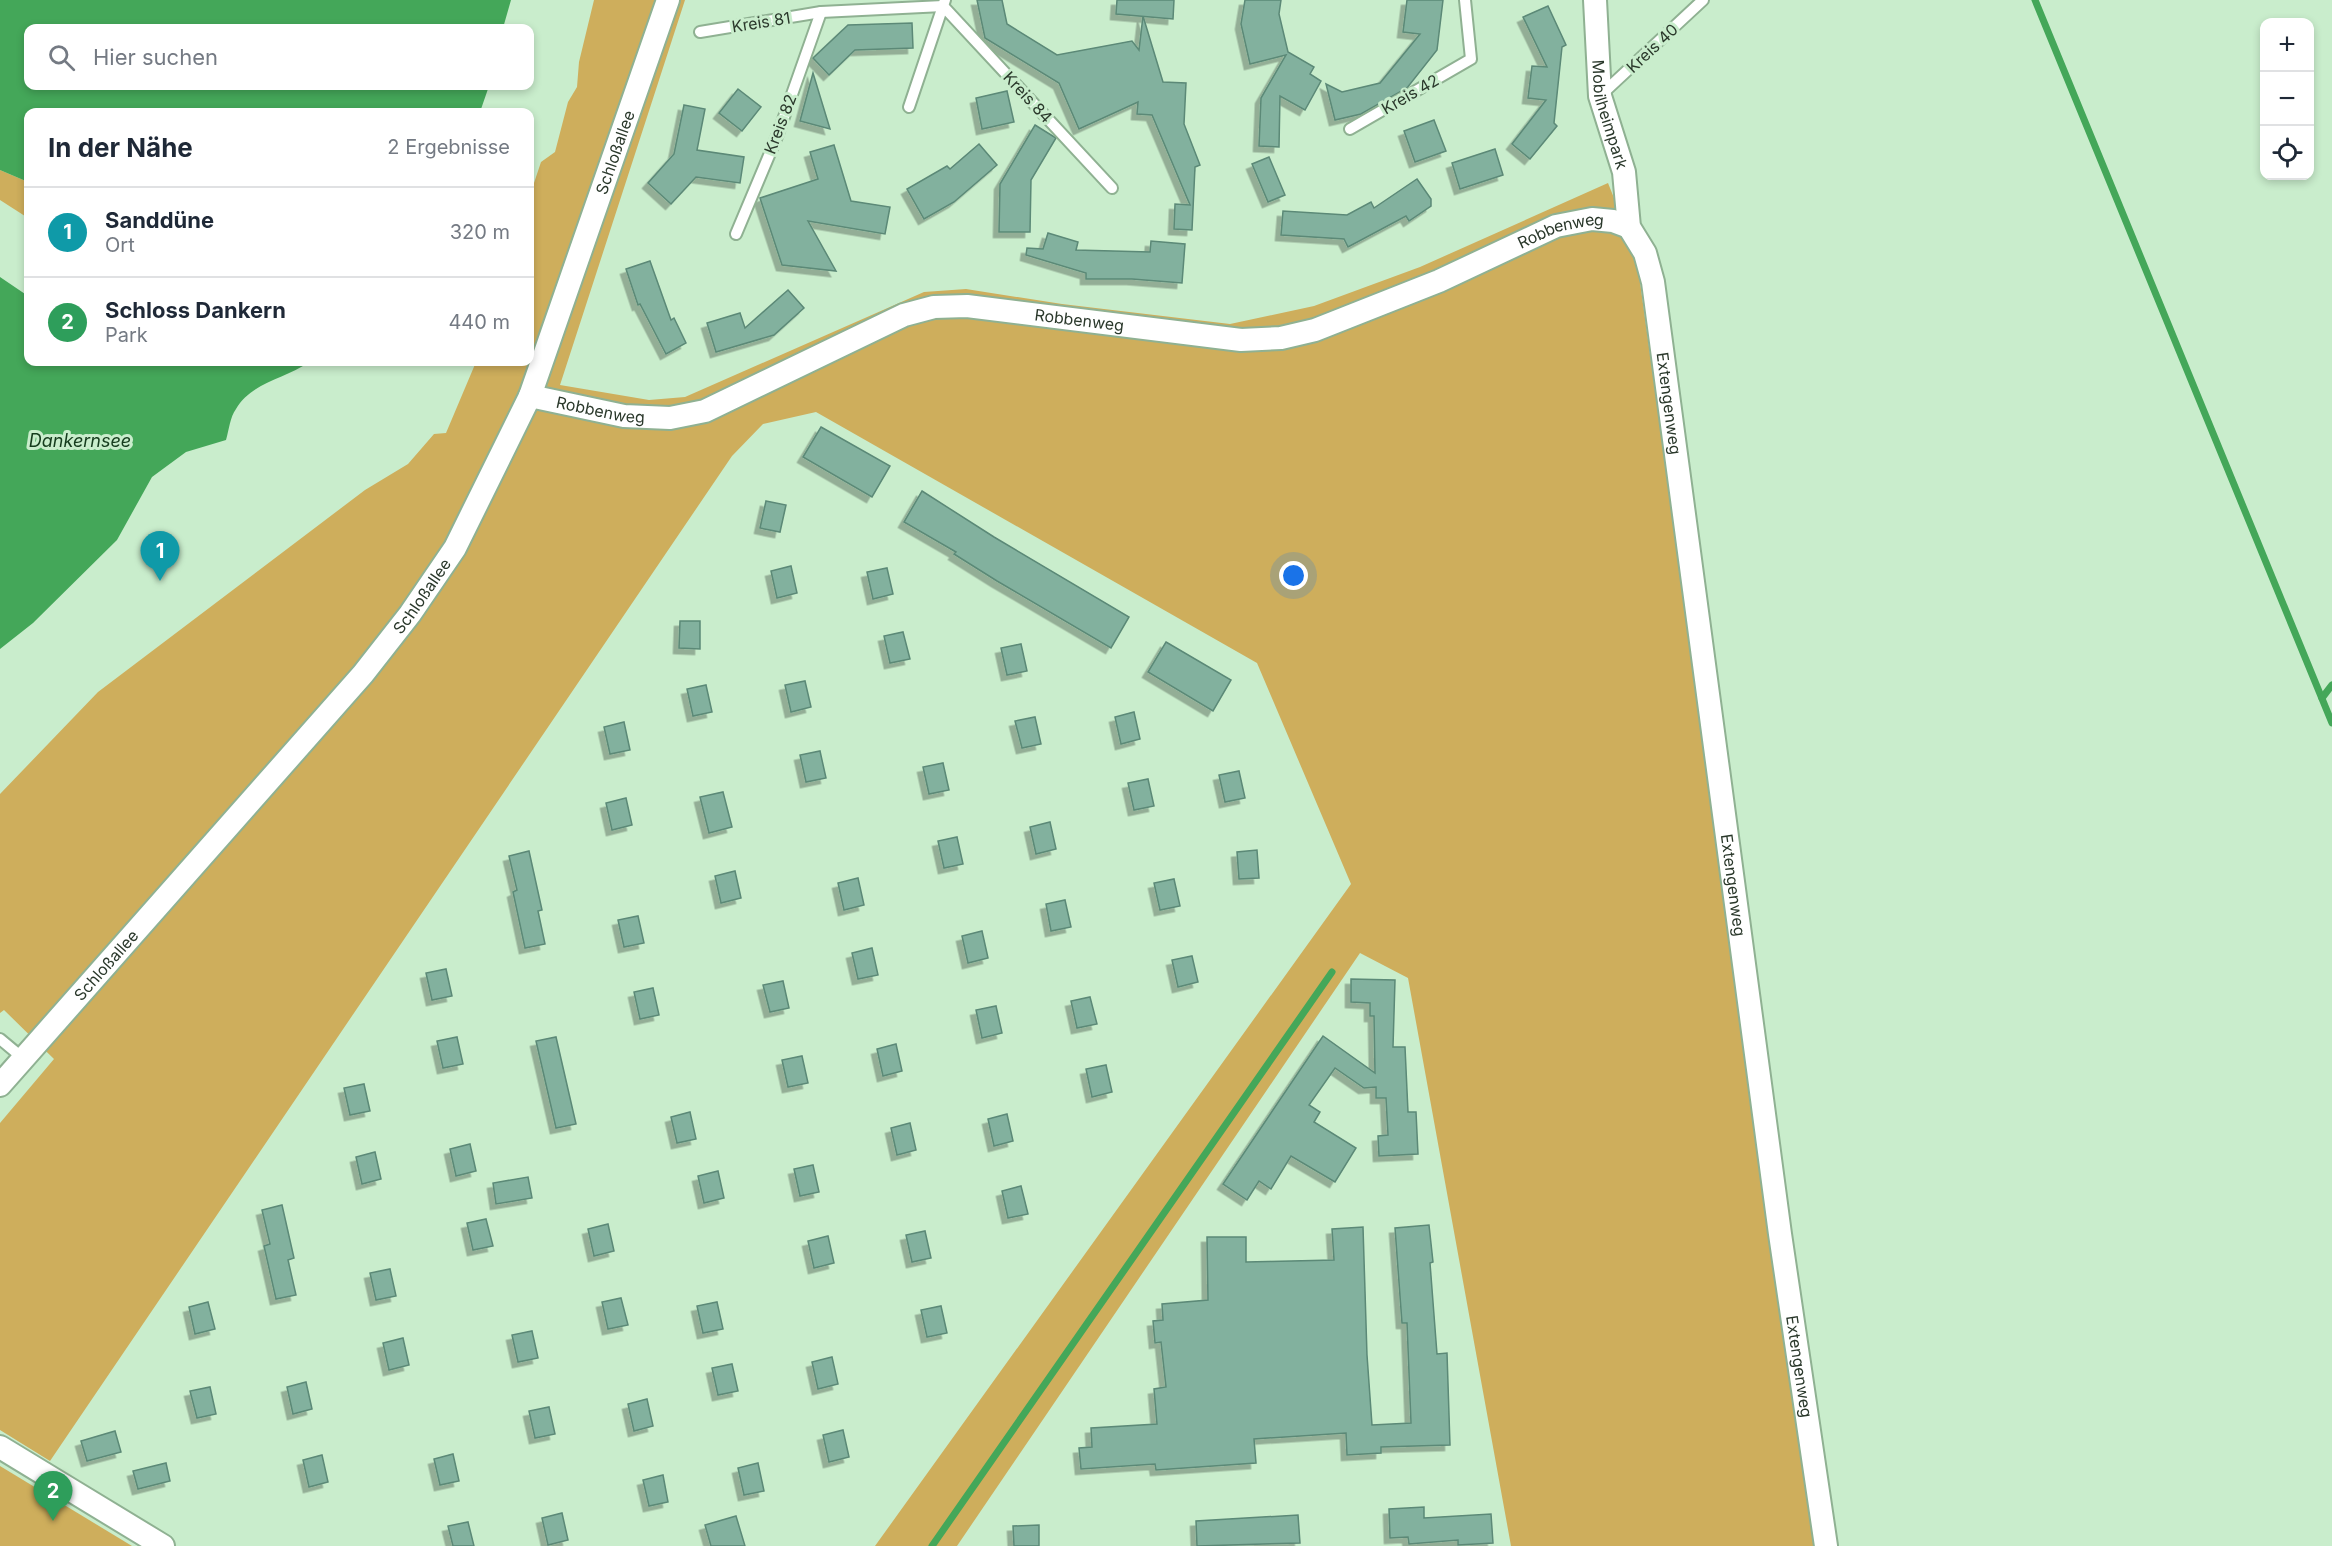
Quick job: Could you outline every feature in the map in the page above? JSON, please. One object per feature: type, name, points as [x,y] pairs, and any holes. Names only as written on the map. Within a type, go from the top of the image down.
[{"type":"street","name":"Schloßallee","points":[[0,1085],[363,674],[404,622],[455,548],[530,396],[668,0]]},
{"type":"street","name":"Mobilheimpark","points":[[1595,0],[1600,96],[1624,172],[1629,227]]},
{"type":"street","name":"Robbenweg","points":[[530,396],[624,416],[670,418],[705,411],[903,315],[934,307],[968,306],[1241,340],[1281,338],[1316,330],[1428,285],[1556,226],[1592,219],[1629,227]]},
{"type":"street","name":"Extengenweg","points":[[1629,227],[1645,253],[1653,282],[1779,1222],[1826,1546]]},
{"type":"street","points":[[0,1447],[163,1546]]},
{"type":"lane","name":"Kreis 42","points":[[1350,129],[1471,59],[1465,0]]},
{"type":"lane","name":"Kreis 40","points":[[1600,96],[1703,0]]},
{"type":"lane","name":"Kreis 81","points":[[700,32],[821,12],[944,3]]},
{"type":"lane","points":[[909,107],[944,3]]},
{"type":"lane","name":"Kreis 84","points":[[944,3],[1112,188]]},
{"type":"lane","name":"Kreis 82","points":[[736,234],[778,134],[821,12]]},
{"type":"lane","points":[[0,1039],[24,1059]]},
{"type":"shaded area","points":[[594,0],[685,0],[560,385],[649,400],[685,397],[924,292],[966,289],[1062,304],[1230,324],[1314,306],[1420,267],[1608,183],[1636,253],[1815,1546],[1511,1546],[1408,978],[1360,953],[957,1546],[875,1546],[1351,884],[1257,663],[816,412],[763,424],[732,456],[50,1461],[0,1430],[0,1123],[54,1059],[4,1010],[0,1013],[0,794],[98,692],[365,490],[408,464],[434,434],[446,433],[474,366],[534,366],[534,183],[541,162],[555,152],[568,102],[577,87],[579,62]]},
{"type":"shaded area","points":[[0,170],[24,180],[24,215],[0,200]]},
{"type":"shaded area","points":[[0,1466],[132,1546],[0,1546]]},
{"type":"water","points":[[0,0],[511,0],[504,24],[24,24],[24,90],[488,90],[481,108],[24,108],[24,180],[0,170]]},
{"type":"water","name":"Dankernsee","points":[[0,277],[24,293],[24,366],[303,366],[260,387],[243,400],[232,416],[226,440],[186,452],[152,477],[117,540],[33,623],[0,649]]},
{"type":"building","points":[[977,0],[1002,0],[1007,24],[1057,55],[1132,41],[1139,50],[1143,16],[1163,82],[1186,83],[1184,124],[1200,165],[1195,167],[1192,230],[1174,229],[1175,204],[1190,205],[1152,115],[1137,114],[1138,102],[1079,129],[1059,83],[985,38]]},
{"type":"building","points":[[1117,0],[1174,0],[1173,19],[1116,14]]},
{"type":"building","points":[[1245,0],[1281,0],[1279,14],[1288,52],[1314,67],[1310,74],[1321,81],[1305,110],[1280,96],[1279,147],[1259,146],[1261,98],[1286,55],[1250,64],[1241,24]]},
{"type":"building","points":[[1407,0],[1443,0],[1437,50],[1407,88],[1361,114],[1335,120],[1326,84],[1342,92],[1380,83],[1420,34],[1403,32]]},
{"type":"building","points":[[1548,6],[1566,45],[1562,47],[1554,123],[1557,126],[1530,159],[1512,144],[1546,100],[1528,98],[1532,66],[1547,67],[1523,17]]},
{"type":"building","points":[[912,23],[913,48],[855,50],[829,75],[813,58],[848,25]]},
{"type":"building","points":[[813,73],[830,129],[800,121]]},
{"type":"building","points":[[738,89],[761,107],[742,131],[719,113]]},
{"type":"building","points":[[1007,91],[1014,122],[982,129],[976,98]]},
{"type":"building","points":[[684,105],[705,109],[697,150],[744,157],[740,183],[696,177],[671,204],[648,183],[674,154]]},
{"type":"building","points":[[1434,120],[1446,151],[1415,162],[1404,131]]},
{"type":"building","points":[[1035,125],[1056,138],[1031,180],[1030,232],[999,232],[1000,184]]},
{"type":"building","points":[[979,144],[997,165],[954,202],[924,219],[907,189],[947,166],[950,169]]},
{"type":"building","points":[[834,145],[851,201],[890,207],[885,234],[808,221],[836,271],[782,265],[760,198],[818,179],[810,152]]},
{"type":"building","points":[[1495,149],[1503,175],[1460,189],[1452,163]]},
{"type":"building","points":[[1269,157],[1285,195],[1268,202],[1252,164]]},
{"type":"building","points":[[1417,179],[1431,199],[1431,206],[1409,221],[1406,216],[1348,247],[1344,239],[1281,235],[1283,211],[1347,215],[1371,202],[1374,208]]},
{"type":"building","points":[[1048,233],[1078,242],[1076,250],[1150,252],[1151,241],[1185,244],[1182,283],[1132,279],[1086,279],[1086,273],[1026,255],[1027,248],[1043,249]]},
{"type":"building","points":[[650,261],[671,320],[674,318],[686,343],[666,354],[640,304],[638,305],[626,269]]},
{"type":"building","points":[[788,290],[804,308],[774,335],[716,352],[707,323],[740,313],[745,328]]},
{"type":"building","points":[[821,427],[890,466],[872,497],[803,457]]},
{"type":"building","points":[[922,491],[994,537],[1129,617],[1111,648],[997,581],[954,554],[956,552],[904,522]]},
{"type":"building","points":[[766,501],[786,505],[780,532],[760,528]]},
{"type":"building","points":[[791,566],[797,593],[777,598],[771,571]]},
{"type":"building","points":[[887,568],[893,594],[873,599],[867,572]]},
{"type":"building","points":[[680,621],[700,621],[700,649],[679,648]]},
{"type":"building","points":[[903,632],[910,659],[890,663],[884,636]]},
{"type":"building","points":[[1166,642],[1231,680],[1213,711],[1148,672]]},
{"type":"building","points":[[1021,644],[1027,671],[1007,675],[1001,648]]},
{"type":"building","points":[[805,681],[811,707],[791,712],[785,685]]},
{"type":"building","points":[[706,685],[712,712],[693,716],[687,689]]},
{"type":"building","points":[[1134,712],[1140,739],[1121,744],[1115,717]]},
{"type":"building","points":[[1035,717],[1041,744],[1022,748],[1015,721]]},
{"type":"building","points":[[624,722],[630,750],[610,754],[604,727]]},
{"type":"building","points":[[820,751],[826,778],[806,782],[800,755]]},
{"type":"building","points":[[943,763],[949,790],[929,794],[923,767]]},
{"type":"building","points":[[1239,771],[1245,798],[1225,802],[1219,775]]},
{"type":"building","points":[[1148,779],[1154,806],[1134,810],[1128,783]]},
{"type":"building","points":[[723,792],[732,827],[709,833],[700,797]]},
{"type":"building","points":[[626,798],[632,825],[612,830],[606,803]]},
{"type":"building","points":[[1050,822],[1056,849],[1036,854],[1030,827]]},
{"type":"building","points":[[957,837],[963,864],[944,868],[938,841]]},
{"type":"building","points":[[1257,850],[1259,878],[1239,879],[1237,852]]},
{"type":"building","points":[[529,851],[542,910],[538,911],[545,944],[525,948],[513,892],[517,890],[509,856]]},
{"type":"building","points":[[735,871],[741,898],[721,903],[715,876]]},
{"type":"building","points":[[858,878],[864,905],[844,910],[838,883]]},
{"type":"building","points":[[1174,879],[1180,906],[1160,910],[1154,883]]},
{"type":"building","points":[[1065,900],[1071,927],[1051,931],[1046,904]]},
{"type":"building","points":[[638,916],[644,943],[624,947],[618,920]]},
{"type":"building","points":[[982,931],[988,958],[968,963],[962,936]]},
{"type":"building","points":[[872,948],[878,975],[858,979],[852,953]]},
{"type":"building","points":[[1192,956],[1198,982],[1178,987],[1172,960]]},
{"type":"building","points":[[446,969],[452,996],[432,1000],[426,973]]},
{"type":"building","points":[[1351,979],[1395,980],[1393,1047],[1405,1047],[1408,1112],[1416,1112],[1418,1154],[1379,1156],[1378,1136],[1388,1135],[1386,1098],[1376,1098],[1376,1087],[1364,1088],[1335,1068],[1309,1105],[1320,1112],[1314,1122],[1356,1148],[1335,1182],[1291,1156],[1271,1189],[1259,1181],[1247,1200],[1223,1184],[1323,1036],[1375,1073],[1374,1016],[1370,1016],[1370,1003],[1351,1002]]},
{"type":"building","points":[[783,981],[789,1008],[770,1012],[763,985]]},
{"type":"building","points":[[653,988],[659,1015],[640,1019],[634,992]]},
{"type":"building","points":[[1090,997],[1097,1024],[1077,1028],[1071,1001]]},
{"type":"building","points":[[996,1006],[1002,1033],[982,1038],[976,1010]]},
{"type":"building","points":[[457,1037],[463,1064],[443,1068],[437,1041]]},
{"type":"building","points":[[556,1037],[576,1124],[556,1128],[536,1041]]},
{"type":"building","points":[[896,1044],[902,1071],[883,1076],[877,1049]]},
{"type":"building","points":[[802,1056],[808,1083],[788,1087],[782,1060]]},
{"type":"building","points":[[1106,1065],[1112,1092],[1092,1097],[1086,1069]]},
{"type":"building","points":[[364,1084],[370,1111],[350,1115],[344,1088]]},
{"type":"building","points":[[690,1112],[696,1139],[677,1143],[671,1117]]},
{"type":"building","points":[[1007,1114],[1013,1141],[994,1146],[988,1119]]},
{"type":"building","points":[[910,1123],[916,1150],[897,1155],[891,1128]]},
{"type":"building","points":[[470,1144],[476,1171],[456,1176],[450,1149]]},
{"type":"building","points":[[375,1152],[381,1179],[362,1184],[356,1157]]},
{"type":"building","points":[[813,1165],[819,1192],[800,1196],[794,1169]]},
{"type":"building","points":[[718,1171],[724,1198],[704,1203],[698,1176]]},
{"type":"building","points":[[528,1177],[532,1198],[496,1204],[493,1183]]},
{"type":"building","points":[[1021,1186],[1028,1214],[1008,1218],[1002,1191]]},
{"type":"building","points":[[282,1205],[294,1258],[288,1260],[296,1295],[276,1299],[264,1246],[270,1244],[262,1210]]},
{"type":"building","points":[[486,1219],[493,1246],[473,1250],[467,1223]]},
{"type":"building","points":[[608,1224],[614,1251],[594,1256],[588,1229]]},
{"type":"building","points":[[1429,1225],[1437,1354],[1447,1353],[1450,1445],[1381,1447],[1381,1453],[1347,1455],[1346,1433],[1254,1439],[1256,1463],[1156,1470],[1155,1464],[1081,1469],[1079,1448],[1092,1447],[1091,1428],[1157,1424],[1154,1389],[1166,1387],[1161,1342],[1155,1343],[1153,1321],[1163,1320],[1162,1304],[1208,1300],[1207,1237],[1246,1237],[1246,1262],[1334,1260],[1332,1229],[1363,1227],[1367,1355],[1372,1425],[1411,1423],[1407,1323],[1402,1323],[1395,1228]]},
{"type":"building","points":[[925,1231],[931,1258],[912,1262],[906,1235]]},
{"type":"building","points":[[828,1236],[834,1263],[814,1268],[808,1241]]},
{"type":"building","points":[[390,1269],[396,1296],[376,1300],[370,1273]]},
{"type":"building","points":[[621,1298],[628,1325],[608,1329],[602,1302]]},
{"type":"building","points":[[208,1302],[215,1329],[195,1334],[189,1307]]},
{"type":"building","points":[[717,1302],[723,1329],[703,1333],[697,1306]]},
{"type":"building","points":[[941,1306],[947,1333],[927,1337],[921,1310]]},
{"type":"building","points":[[532,1331],[538,1358],[518,1362],[512,1335]]},
{"type":"building","points":[[403,1338],[409,1365],[389,1370],[383,1343]]},
{"type":"building","points":[[832,1357],[838,1384],[818,1389],[812,1362]]},
{"type":"building","points":[[732,1364],[738,1391],[718,1395],[712,1368]]},
{"type":"building","points":[[306,1382],[312,1409],[293,1414],[287,1387]]},
{"type":"building","points":[[210,1387],[216,1414],[197,1418],[190,1391]]},
{"type":"building","points":[[647,1399],[653,1426],[634,1431],[628,1404]]},
{"type":"building","points":[[549,1407],[555,1434],[535,1438],[529,1411]]},
{"type":"building","points":[[843,1430],[849,1457],[829,1462],[823,1435]]},
{"type":"building","points":[[115,1431],[121,1452],[87,1461],[81,1441]]},
{"type":"building","points":[[453,1454],[459,1481],[440,1485],[434,1459]]},
{"type":"building","points":[[322,1455],[328,1482],[309,1487],[303,1460]]},
{"type":"building","points":[[166,1463],[170,1481],[138,1489],[133,1471]]},
{"type":"building","points":[[758,1463],[764,1491],[744,1495],[738,1468]]},
{"type":"building","points":[[663,1475],[668,1502],[649,1506],[643,1480]]},
{"type":"building","points":[[1424,1507],[1424,1518],[1491,1514],[1493,1543],[1458,1545],[1458,1540],[1409,1544],[1408,1537],[1390,1538],[1389,1509]]},
{"type":"building","points":[[562,1513],[568,1540],[548,1545],[542,1518]]},
{"type":"building","points":[[1298,1515],[1300,1543],[1197,1546],[1196,1521]]},
{"type":"building","points":[[736,1516],[745,1546],[711,1546],[705,1525]]},
{"type":"building","points":[[468,1522],[474,1546],[453,1546],[448,1526]]},
{"type":"building","points":[[1039,1525],[1039,1546],[1014,1546],[1013,1526]]},
{"type":"waterway","points":[[2035,0],[2332,723]]},
{"type":"waterway","points":[[2322,698],[2332,685]]},
{"type":"waterway","points":[[932,1546],[1332,972]]},
{"type":"place","name":"Sanddüne","points":[[160,581]]},
{"type":"place","name":"Schloss Dankern","points":[[53,1521]]}]
